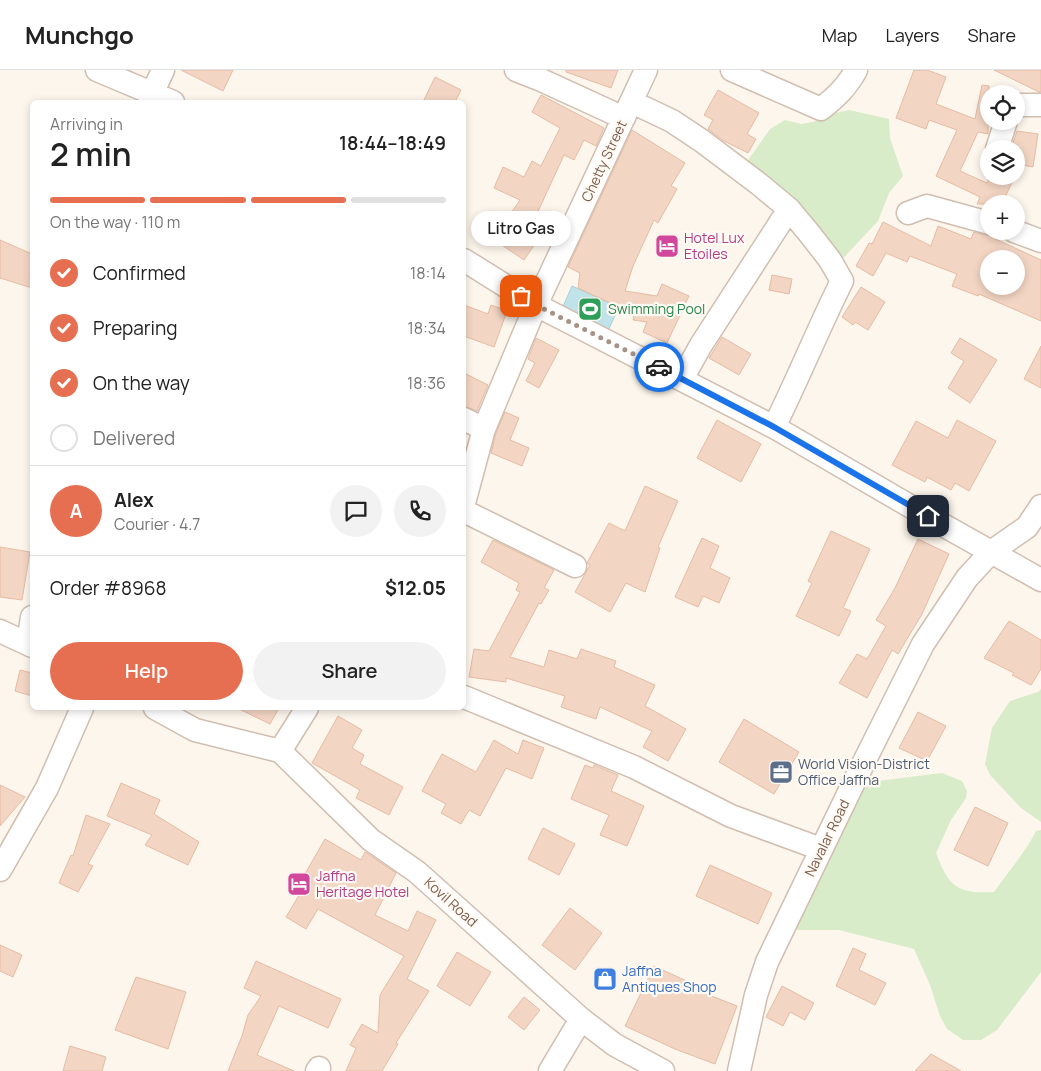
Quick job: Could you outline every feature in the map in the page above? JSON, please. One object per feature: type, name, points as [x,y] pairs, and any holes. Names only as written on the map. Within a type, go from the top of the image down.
[{"type":"street","points":[[97,70],[168,100]]},
{"type":"street","points":[[152,94],[163,70]]},
{"type":"street","points":[[516,70],[628,110],[672,121],[702,141],[789,209],[830,260],[842,282],[774,427]]},
{"type":"street","name":"Chetty Street","points":[[466,496],[484,429],[536,305],[646,70]]},
{"type":"street","points":[[732,70],[821,108],[836,97],[849,83],[856,70]]},
{"type":"street","points":[[1025,105],[1041,105]]},
{"type":"street","points":[[908,213],[927,206],[980,221]]},
{"type":"street","points":[[682,379],[789,209]]},
{"type":"street","points":[[1025,235],[1041,241]]},
{"type":"street","points":[[466,261],[536,305],[774,427],[1041,580]]},
{"type":"street","points":[[466,420],[484,429]]},
{"type":"street","name":"Navalar Road","points":[[739,1071],[756,995],[767,962],[923,644],[967,578],[991,552],[1027,527],[1041,506]]},
{"type":"street","points":[[466,512],[575,566]]},
{"type":"street","points":[[0,631],[30,645]]},
{"type":"street","points":[[466,698],[634,767],[731,816],[821,849]]},
{"type":"street","points":[[0,870],[47,788],[81,710]]},
{"type":"street","points":[[159,710],[195,730],[280,751],[307,710]]},
{"type":"street","name":"Kovil Road","points":[[280,751],[371,840],[417,872],[581,1019],[615,1045],[663,1071]]},
{"type":"street","points":[[550,1071],[581,1019]]},
{"type":"green space","points":[[849,110],[889,119],[890,138],[903,176],[889,193],[878,221],[834,268],[741,170],[770,129],[785,120],[801,124]]},
{"type":"green space","points":[[1041,689],[1041,822],[1021,808],[990,775],[985,764],[992,728],[1010,701],[1038,692]]},
{"type":"green space","points":[[942,773],[962,781],[967,791],[966,798],[951,820],[936,853],[945,874],[956,886],[971,892],[994,892],[1022,855],[1036,831],[1041,830],[1041,972],[997,1030],[981,1040],[963,1040],[947,1029],[940,1016],[930,985],[914,949],[839,930],[781,930],[853,784]]},
{"type":"water","name":"Swimming Pool","points":[[572,286],[619,307],[607,333],[561,311]]},
{"type":"building","points":[[181,70],[233,70],[223,91]]},
{"type":"building","points":[[566,70],[618,70],[611,88],[566,72]]},
{"type":"building","points":[[914,70],[927,70],[946,77],[936,104],[975,119],[980,95],[980,130],[988,130],[988,134],[978,132],[960,171],[980,180],[980,185],[1011,185],[1006,195],[980,195],[980,197],[936,176],[957,130],[929,120],[926,129],[896,118]]},
{"type":"building","points":[[994,70],[1041,70],[1041,92]]},
{"type":"building","points":[[435,77],[461,90],[456,100],[424,100]]},
{"type":"building","points":[[718,90],[759,113],[747,134],[756,139],[748,153],[724,141],[708,129],[713,120],[704,115]]},
{"type":"building","points":[[541,95],[604,128],[596,146],[584,140],[574,160],[564,155],[529,231],[539,238],[524,260],[493,239],[520,200],[494,188],[503,167],[524,177],[532,161],[541,166],[560,128],[532,112]]},
{"type":"building","points":[[632,130],[685,163],[671,186],[677,189],[658,223],[654,220],[633,266],[625,291],[657,296],[662,284],[689,296],[667,343],[643,332],[647,322],[633,320],[634,314],[578,288],[580,273],[568,267]]},
{"type":"building","points":[[1017,131],[1038,134],[1033,167],[1025,166],[1025,140],[1014,140]]},
{"type":"building","points":[[883,222],[931,246],[938,226],[971,239],[974,232],[980,234],[980,240],[998,240],[1019,250],[980,250],[980,294],[978,296],[952,286],[957,274],[910,256],[907,262],[886,253],[873,276],[856,266],[869,243],[872,244]]},
{"type":"building","points":[[0,240],[30,253],[30,287],[0,278]]},
{"type":"building","points":[[1025,253],[1041,260],[1041,321],[981,295],[1025,295]]},
{"type":"building","points":[[772,275],[792,279],[789,294],[769,290]]},
{"type":"building","points":[[861,287],[885,302],[868,330],[855,322],[853,325],[842,317]]},
{"type":"building","points":[[491,305],[507,311],[494,347],[466,337],[466,306],[488,314]]},
{"type":"building","points":[[722,337],[751,354],[739,375],[709,358]]},
{"type":"building","points":[[536,338],[559,350],[539,388],[526,381],[535,363],[528,359]]},
{"type":"building","points":[[960,338],[997,360],[970,403],[948,388],[964,361],[951,353]]},
{"type":"building","points":[[1041,346],[1041,388],[1024,379]]},
{"type":"building","points":[[466,374],[488,385],[477,411],[466,407]]},
{"type":"building","points":[[505,412],[519,418],[510,440],[529,448],[522,466],[491,453],[496,433]]},
{"type":"building","points":[[717,420],[761,444],[741,482],[697,458]]},
{"type":"building","points":[[957,420],[996,441],[969,491],[955,483],[951,490],[927,477],[925,482],[892,465],[916,421],[948,438]]},
{"type":"building","points":[[645,486],[678,501],[658,547],[660,548],[645,592],[626,583],[610,612],[575,592],[590,565],[587,563],[609,523],[625,531]]},
{"type":"building","points":[[831,531],[870,549],[843,608],[851,611],[839,636],[796,616],[812,583],[808,581]]},
{"type":"building","points":[[702,538],[719,546],[710,568],[730,578],[719,603],[703,596],[698,607],[675,597]]},
{"type":"building","points":[[918,539],[949,554],[922,614],[898,654],[892,650],[867,698],[839,683],[857,654],[867,659],[886,626],[876,620],[895,588]]},
{"type":"building","points":[[493,540],[554,570],[544,588],[549,590],[541,604],[539,603],[510,657],[544,667],[549,650],[577,659],[581,649],[616,661],[614,667],[655,685],[645,706],[686,729],[668,761],[643,747],[652,731],[600,707],[596,719],[561,707],[565,696],[506,678],[506,682],[469,677],[474,649],[489,651],[520,592],[516,590],[519,583],[481,562]]},
{"type":"building","points":[[0,547],[30,552],[22,600],[0,597]]},
{"type":"building","points":[[1009,621],[1041,640],[1041,669],[1031,685],[1012,675],[1014,673],[984,658]]},
{"type":"building","points":[[20,670],[30,672],[30,695],[15,691]]},
{"type":"building","points":[[241,710],[278,710],[270,724]]},
{"type":"building","points":[[918,712],[946,726],[927,761],[899,748]]},
{"type":"building","points":[[338,716],[362,730],[352,748],[364,755],[360,764],[403,787],[389,815],[356,798],[360,790],[312,763]]},
{"type":"building","points":[[744,719],[799,752],[774,794],[719,762]]},
{"type":"building","points":[[494,740],[518,754],[523,740],[544,748],[532,779],[506,768],[480,816],[469,810],[461,824],[441,813],[446,804],[422,791],[442,754],[476,772]]},
{"type":"building","points":[[585,765],[593,768],[594,765],[618,775],[611,791],[644,806],[627,846],[600,835],[609,815],[571,799]]},
{"type":"building","points":[[121,783],[160,800],[154,814],[199,842],[188,865],[145,845],[152,835],[107,816]]},
{"type":"building","points":[[0,785],[25,797],[0,826]]},
{"type":"building","points":[[975,807],[1008,823],[988,866],[954,850]]},
{"type":"building","points":[[86,815],[110,824],[88,864],[93,866],[78,892],[59,883],[71,855],[73,856]]},
{"type":"building","points":[[543,828],[575,844],[559,875],[528,859]]},
{"type":"building","points":[[325,839],[361,860],[365,852],[396,873],[375,915],[408,931],[417,911],[436,920],[407,979],[429,991],[396,1043],[398,1044],[382,1071],[346,1071],[356,1048],[350,1045],[362,1024],[378,1033],[380,995],[404,956],[318,909],[306,929],[286,917],[307,882],[302,879]]},
{"type":"building","points":[[710,865],[772,893],[758,924],[696,896]]},
{"type":"building","points":[[570,908],[602,933],[575,970],[542,945]]},
{"type":"building","points":[[0,945],[22,955],[13,977],[0,971]]},
{"type":"building","points":[[853,948],[866,954],[859,970],[886,983],[875,1005],[836,986]]},
{"type":"building","points":[[457,952],[491,972],[470,1006],[437,986]]},
{"type":"building","points":[[256,961],[341,999],[328,1028],[279,1006],[257,1055],[294,1071],[228,1071],[248,1015],[261,996],[244,988]]},
{"type":"building","points":[[654,966],[693,984],[691,988],[737,1006],[715,1064],[675,1049],[625,1026]]},
{"type":"building","points":[[136,977],[186,992],[168,1049],[115,1030]]},
{"type":"building","points":[[782,986],[814,1003],[805,1020],[790,1012],[783,1026],[766,1017]]},
{"type":"building","points":[[524,997],[540,1010],[524,1030],[508,1017]]},
{"type":"building","points":[[70,1046],[106,1057],[102,1071],[63,1071]]},
{"type":"building","points":[[931,1054],[961,1071],[915,1071]]},
{"type":"way so far","points":[[521,296],[659,367]]},
{"type":"place","name":"Hotel Lux Etoiles","points":[[667,246]]},
{"type":"place","name":"Litro Gas","points":[[521,296]]},
{"type":"place","name":"Swimming Pool","points":[[590,309]]},
{"type":"place","name":"World Vision-District Office Jaffna","points":[[781,772]]},
{"type":"place","name":"Jaffna Heritage Hotel","points":[[299,884]]},
{"type":"place","name":"Jaffna Antiques Shop","points":[[605,979]]},
{"type":"route","points":[[659,367],[774,427],[928,516]]}]
